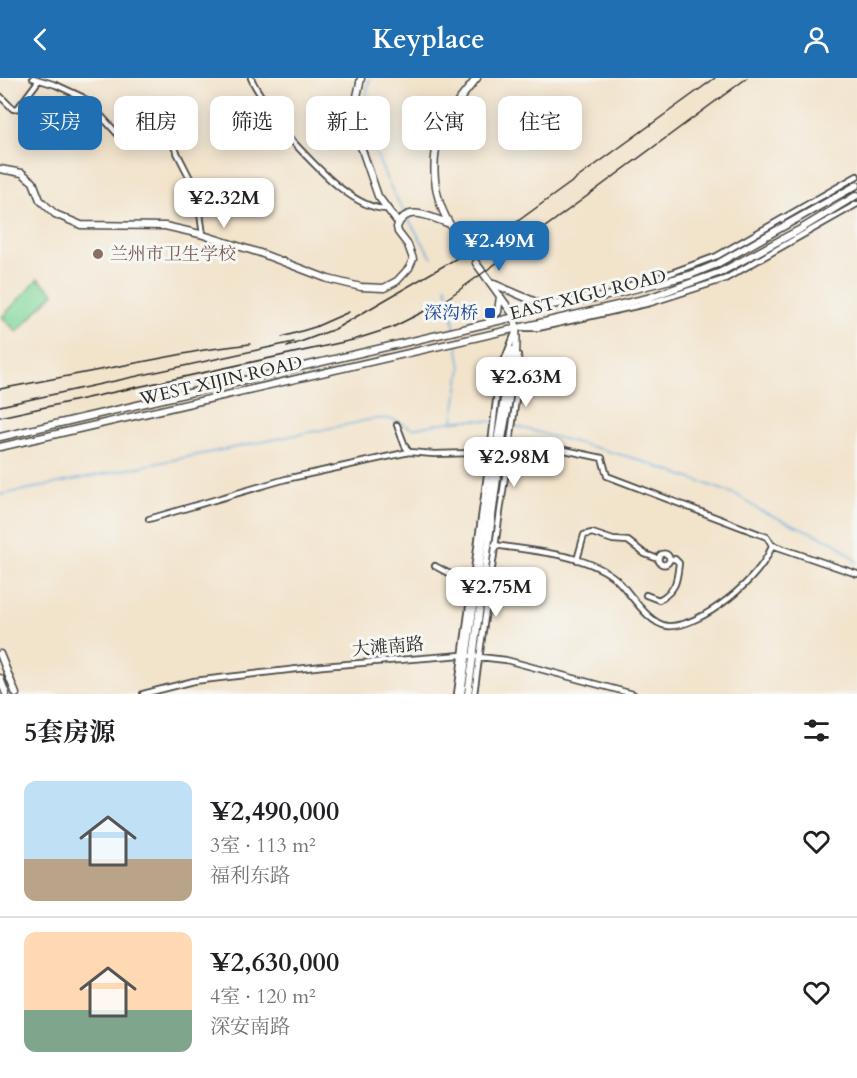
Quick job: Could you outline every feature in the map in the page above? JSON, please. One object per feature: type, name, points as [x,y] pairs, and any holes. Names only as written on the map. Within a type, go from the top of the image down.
[{"type":"main road","points":[[361,78],[353,115],[360,144],[378,196],[400,220]]},
{"type":"main road","points":[[459,237],[447,223],[438,197],[434,175],[435,152],[448,117],[477,78]]},
{"type":"main road","points":[[0,169],[22,173],[33,182],[40,200],[55,214],[81,225],[165,226],[203,235],[260,253],[328,279],[361,287],[384,288],[397,281],[409,268],[413,259],[408,245],[398,232],[400,220],[412,212],[447,223]]},
{"type":"main road","name":"EAST XIGU ROAD","points":[[446,333],[515,317],[545,306],[607,296],[690,275],[717,264],[857,185]]},
{"type":"main road","name":"EAST XIGU ROAD","points":[[448,344],[648,298],[693,283],[799,230],[857,195]]},
{"type":"main road","points":[[468,694],[474,583],[517,328],[515,317],[493,283],[476,263]]},
{"type":"main road","points":[[493,283],[545,306]]},
{"type":"main road","points":[[486,324],[498,312],[500,296]]},
{"type":"main road","name":"WEST XIJIN ROAD","points":[[0,436],[446,333]]},
{"type":"main road","name":"WEST XIJIN ROAD","points":[[0,447],[448,344]]},
{"type":"main road","points":[[461,694],[470,656],[495,453]]},
{"type":"main road","points":[[0,654],[16,694]]},
{"type":"main road","points":[[0,678],[6,694]]},
{"type":"street","points":[[33,78],[82,97],[124,141],[131,139],[144,129],[160,131],[168,135],[197,192],[203,235]]},
{"type":"street","points":[[251,78],[255,89],[274,114],[278,126],[337,187],[378,209],[388,209]]},
{"type":"street","points":[[0,96],[13,109],[18,108],[39,80]]},
{"type":"street","points":[[607,296],[633,284],[672,273],[717,256],[857,176]]},
{"type":"street","points":[[457,694],[470,656],[494,545],[511,435],[510,376],[517,328],[538,328],[606,314],[707,286],[725,279],[857,204]]},
{"type":"street","points":[[397,425],[409,452]]},
{"type":"street","points":[[149,519],[286,479],[409,452],[545,454],[555,448],[602,458],[607,476],[767,537],[772,545],[857,574]]},
{"type":"street","points":[[577,560],[584,535],[592,532],[613,540],[628,542],[645,554],[658,559],[664,565],[670,559],[675,559],[679,563],[677,583],[666,596],[659,600],[646,595]]},
{"type":"street","points":[[494,545],[567,556],[577,560],[616,579],[651,618],[667,626],[696,619],[728,600],[752,578],[772,545]]},
{"type":"street","points":[[435,566],[474,583]]},
{"type":"street","points":[[470,656],[474,694]]},
{"type":"street","name":"大滩南路","points":[[143,694],[194,681],[323,666],[470,656],[506,660],[633,694]]},
{"type":"green space","points":[[38,279],[54,293],[17,332],[2,317]]},
{"type":"waterway","points":[[370,78],[367,112],[374,148],[388,183],[405,213]]},
{"type":"waterway","points":[[407,217],[432,258]]},
{"type":"waterway","points":[[446,286],[455,329]]},
{"type":"waterway","points":[[453,421],[461,368],[457,343]]},
{"type":"waterway","points":[[0,495],[370,419],[391,419],[412,429],[466,420],[498,423]]},
{"type":"waterway","points":[[515,426],[633,458],[737,495],[759,510],[836,543],[857,562]]},
{"type":"tunnel","points":[[459,237],[476,263]]},
{"type":"railway","points":[[287,347],[335,329],[507,229],[715,78]]},
{"type":"railway","points":[[0,417],[353,340],[391,328],[441,303],[747,78]]},
{"type":"railway","points":[[282,337],[315,327],[349,312]]},
{"type":"railway","points":[[0,406],[294,342]]},
{"type":"railway","points":[[0,389],[204,350],[250,344]]},
{"type":"place","name":"兰州市卫生学校","points":[[98,254]]},
{"type":"place","name":"深沟桥","points":[[490,313]]}]
